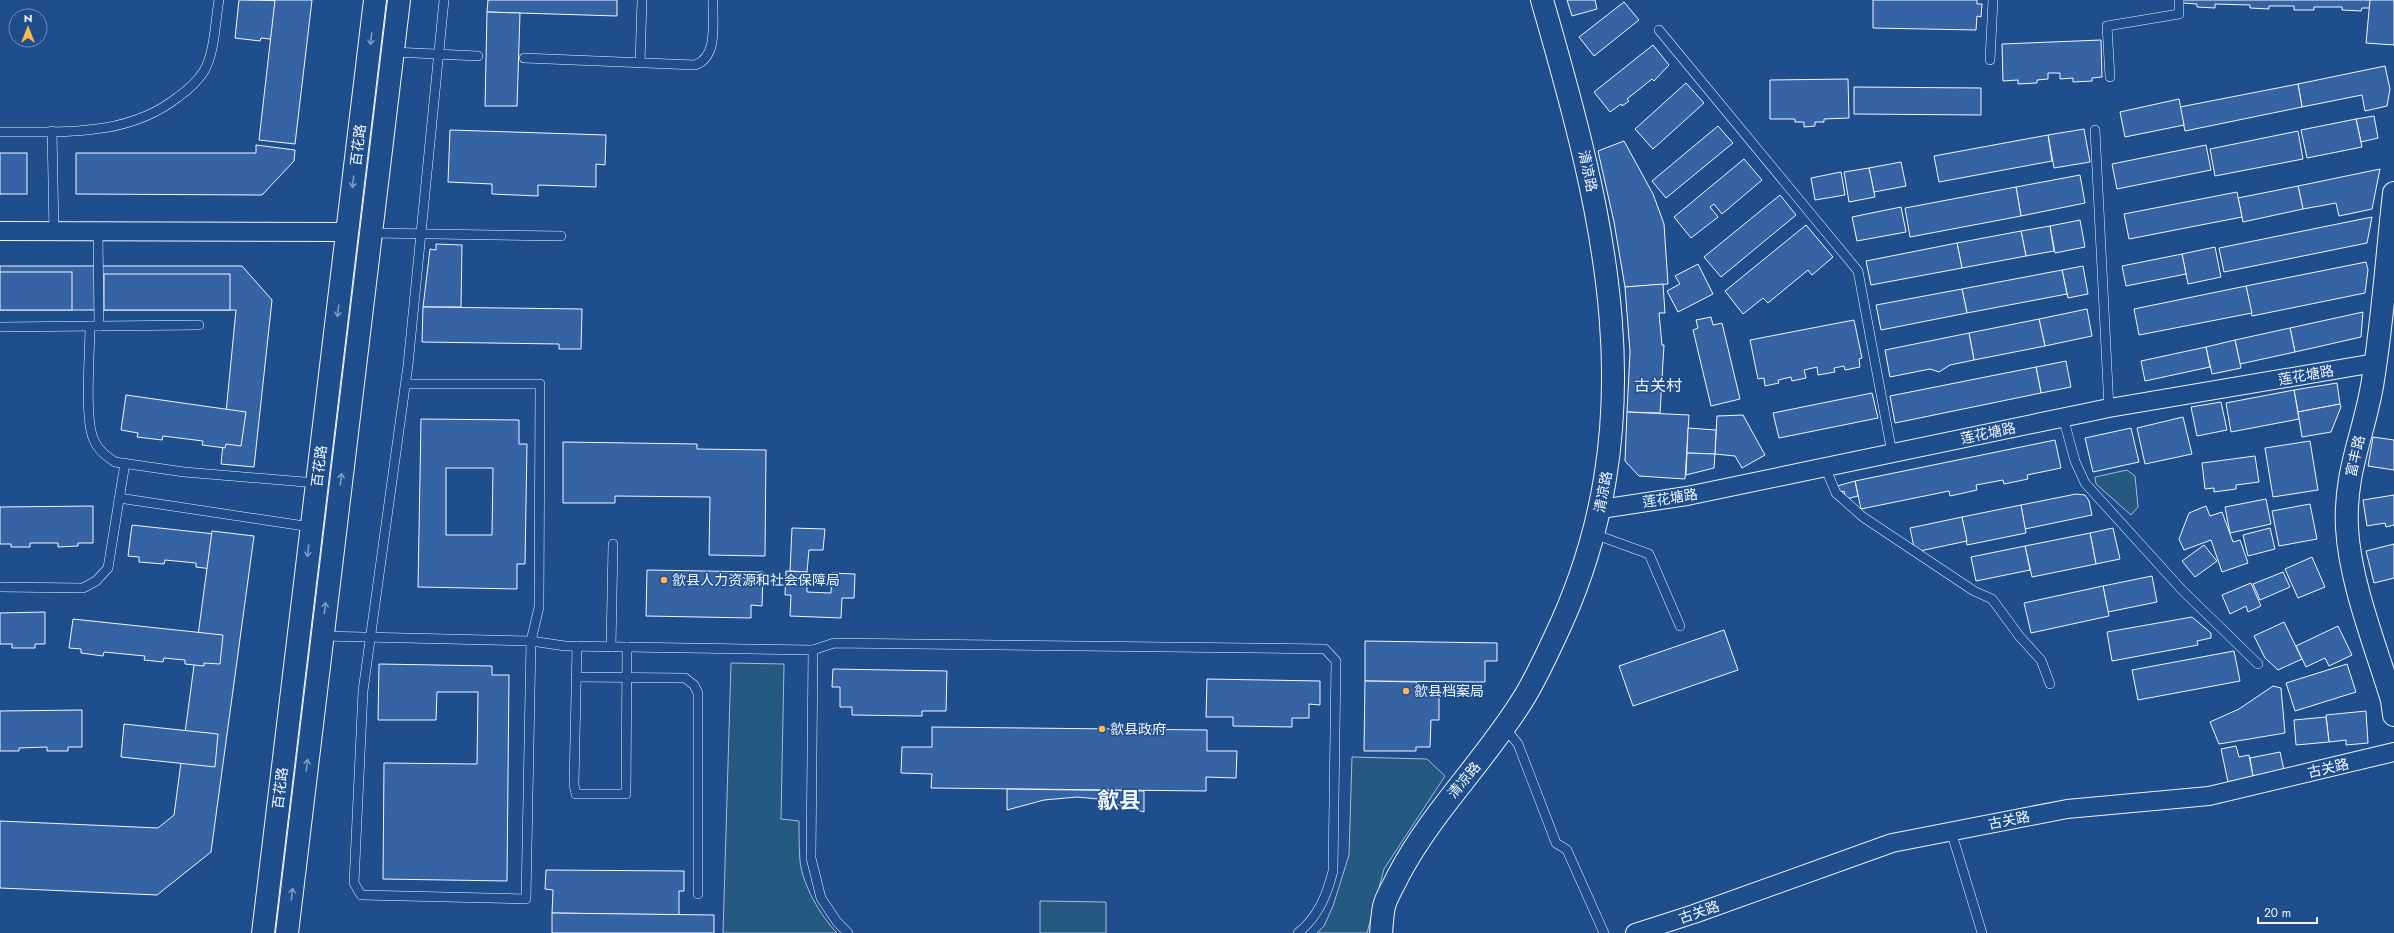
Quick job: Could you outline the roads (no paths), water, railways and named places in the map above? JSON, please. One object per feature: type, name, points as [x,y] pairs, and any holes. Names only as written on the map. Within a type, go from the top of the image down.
[{"type":"main road","name":"百花路","points":[[263,933],[375,0]]},
{"type":"main road","name":"百花路","points":[[287,933],[399,0]]},
{"type":"main road","name":"清凉路","points":[[1381,933],[1384,904],[1419,840],[1441,808],[1505,728],[1524,698],[1562,623],[1578,586],[1601,509],[1614,411],[1614,370],[1607,285],[1593,192],[1583,146],[1542,0]]},
{"type":"main road","name":"富丰路","points":[[2394,193],[2373,381],[2348,482],[2347,528],[2356,578],[2392,700],[2394,715]]},
{"type":"street","points":[[0,231],[347,232]]},
{"type":"street","name":"莲花塘路","points":[[1601,509],[1687,496],[2109,408],[2375,363]]},
{"type":"street","name":"古关路","points":[[1635,933],[1694,914],[1892,843],[2067,809],[2209,796],[2394,752]]},
{"type":"lane","points":[[0,132],[98,131],[118,127],[157,112],[192,87],[208,62],[219,0]]},
{"type":"lane","points":[[406,384],[540,384],[539,607],[531,641],[526,898],[361,895],[354,883],[363,691],[406,384],[444,0]]},
{"type":"lane","points":[[640,63],[642,0]]},
{"type":"lane","points":[[524,58],[695,65],[705,60],[711,52],[713,0]]},
{"type":"lane","points":[[1990,60],[1993,0]]},
{"type":"lane","points":[[2110,77],[2107,26],[2179,14],[2179,0]]},
{"type":"lane","points":[[1659,30],[1858,271],[1892,453]]},
{"type":"lane","points":[[393,52],[478,56]]},
{"type":"lane","points":[[2095,130],[2109,408]]},
{"type":"lane","points":[[52,131],[54,231]]},
{"type":"lane","points":[[98,232],[91,432],[94,441],[106,456],[115,462],[184,472],[317,483]]},
{"type":"lane","points":[[371,233],[561,236]]},
{"type":"lane","points":[[0,327],[199,325]]},
{"type":"lane","points":[[2063,418],[2074,461],[2085,483],[2182,590],[2258,664]]},
{"type":"lane","points":[[0,587],[83,588],[96,581],[108,568],[125,463]]},
{"type":"lane","points":[[1825,467],[1836,493],[1863,517],[1967,587],[1992,599],[2020,637],[2041,660],[2050,684]]},
{"type":"lane","points":[[120,498],[311,527]]},
{"type":"lane","points":[[1594,534],[1649,554],[1680,626]]},
{"type":"lane","points":[[611,647],[612,544]]},
{"type":"lane","points":[[322,636],[531,641],[577,646],[611,647],[813,650],[834,643],[1325,649],[1336,661],[1333,871],[1324,901],[1315,915],[1298,933]]},
{"type":"lane","points":[[577,646],[574,785],[576,794],[626,794],[627,647]]},
{"type":"lane","points":[[813,650],[811,858],[822,898],[837,922],[848,933]]},
{"type":"lane","points":[[576,677],[685,678],[694,685],[698,693],[698,894]]},
{"type":"lane","points":[[1505,728],[1518,744],[1556,843],[1567,850],[1604,933]]},
{"type":"lane","points":[[1951,831],[1982,933]]},
{"type":"place","name":"歙县人力资源和社会保障局","points":[[664,580]]},
{"type":"place","name":"歙县档案局","points":[[1406,691]]},
{"type":"place","name":"歙县政府","points":[[1102,729]]},
{"type":"district","name":"古关村","points":[[1658,385]]},
{"type":"district","name":"歙县","points":[[1119,800]]}]
